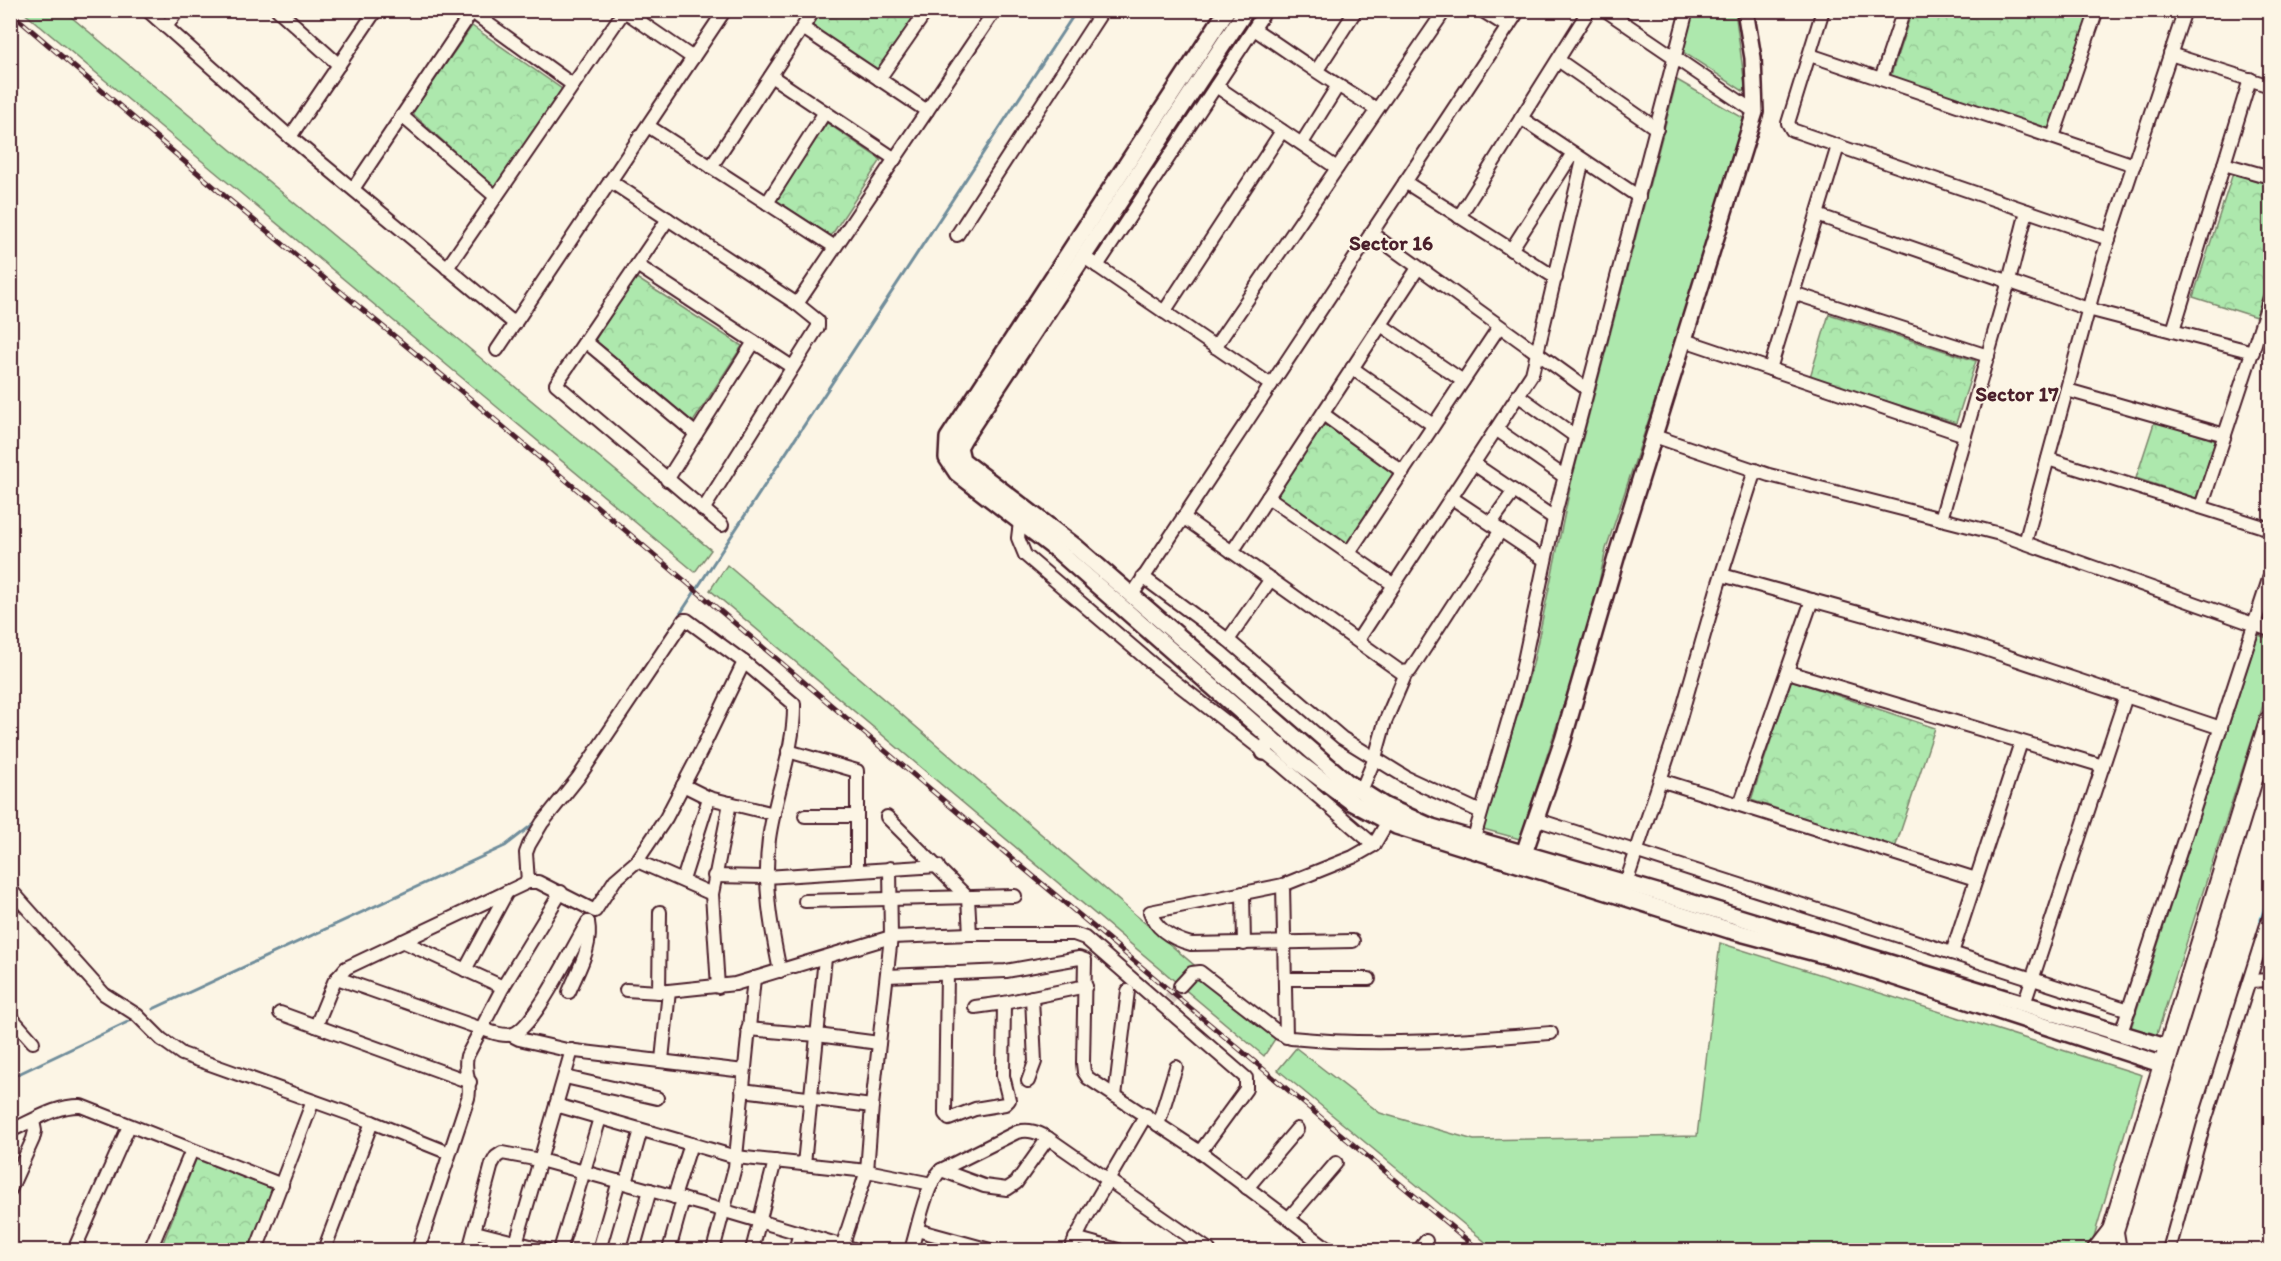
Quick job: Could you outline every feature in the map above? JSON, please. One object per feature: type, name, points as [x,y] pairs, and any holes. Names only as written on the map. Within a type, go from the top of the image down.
[{"type":"main road","points":[[2107,1251],[2271,721]]},
{"type":"street","points":[[147,10],[291,137],[515,324]]},
{"type":"street","points":[[166,27],[178,10]]},
{"type":"street","points":[[279,10],[339,65]]},
{"type":"street","points":[[291,137],[375,10]]},
{"type":"street","points":[[497,350],[725,10]]},
{"type":"street","points":[[711,167],[814,10]]},
{"type":"street","points":[[879,79],[927,10]]},
{"type":"street","points":[[797,304],[995,10]]},
{"type":"street","points":[[957,235],[1103,10]]},
{"type":"street","points":[[1227,10],[948,438],[957,473],[1059,552],[1374,845]]},
{"type":"street","points":[[954,456],[1246,10]]},
{"type":"street","points":[[1097,266],[1266,10]]},
{"type":"street","points":[[1317,70],[1356,10]]},
{"type":"street","points":[[1215,347],[1445,10]]},
{"type":"street","points":[[1480,10],[1508,27]]},
{"type":"street","points":[[1132,595],[1519,10]]},
{"type":"street","points":[[1459,217],[1589,10]]},
{"type":"street","points":[[1605,10],[1755,112]]},
{"type":"street","points":[[1472,844],[1520,680],[1554,518],[1687,10]]},
{"type":"street","points":[[1522,859],[1563,740],[1654,436],[1755,112],[1753,58],[1744,10]]},
{"type":"street","points":[[1824,10],[1788,123],[1792,130],[2109,239]]},
{"type":"street","points":[[1881,79],[1904,10]]},
{"type":"street","points":[[2053,137],[2097,10]]},
{"type":"street","points":[[2025,543],[2109,239],[2185,10]]},
{"type":"street","points":[[353,189],[472,11],[573,84]]},
{"type":"street","points":[[447,268],[624,11],[693,58]]},
{"type":"street","points":[[803,28],[927,111]]},
{"type":"street","points":[[1254,29],[1317,70],[1337,87],[1377,109]]},
{"type":"street","points":[[2170,54],[2271,86]]},
{"type":"street","points":[[1810,55],[2134,165]]},
{"type":"street","points":[[1558,60],[1657,129]]},
{"type":"street","points":[[771,76],[895,159]]},
{"type":"street","points":[[2173,331],[2250,79]]},
{"type":"street","points":[[1216,86],[1337,168]]},
{"type":"street","points":[[1302,143],[1337,87]]},
{"type":"street","points":[[767,203],[825,112]]},
{"type":"street","points":[[402,116],[496,197]]},
{"type":"street","points":[[1521,118],[1639,197]]},
{"type":"street","points":[[648,126],[835,247]]},
{"type":"street","points":[[1164,312],[1282,131]]},
{"type":"street","points":[[1770,369],[1838,146]]},
{"type":"street","points":[[1511,250],[1578,157]]},
{"type":"street","points":[[1358,640],[1532,374],[1556,278],[1578,157]]},
{"type":"street","points":[[2224,164],[2271,177]]},
{"type":"street","points":[[610,181],[797,304],[818,321],[818,327],[704,510]]},
{"type":"street","points":[[1406,182],[1556,278]]},
{"type":"street","points":[[1941,519],[2027,211]]},
{"type":"street","points":[[1816,216],[2088,309],[2253,352]]},
{"type":"street","points":[[668,219],[557,381],[557,388],[722,525]]},
{"type":"street","points":[[1371,233],[1587,389]]},
{"type":"street","points":[[1084,257],[1270,385]]},
{"type":"street","points":[[637,265],[792,367]]},
{"type":"street","points":[[1232,552],[1418,268]]},
{"type":"street","points":[[1793,293],[1988,356]]},
{"type":"street","points":[[2201,507],[2271,298]]},
{"type":"street","points":[[1381,325],[1463,381]]},
{"type":"street","points":[[1348,554],[1499,327]]},
{"type":"street","points":[[1684,340],[1965,435]]},
{"type":"street","points":[[585,341],[696,434]]},
{"type":"street","points":[[668,480],[754,342]]},
{"type":"street","points":[[1353,368],[1434,425]]},
{"type":"street","points":[[2067,390],[2225,435]]},
{"type":"street","points":[[1519,396],[1575,436]]},
{"type":"street","points":[[1323,414],[1403,471]]},
{"type":"street","points":[[1497,430],[1565,477]]},
{"type":"street","points":[[1654,436],[1755,470],[2000,534],[2271,630]]},
{"type":"street","points":[[954,456],[1076,547],[1347,783],[1361,791],[1391,816]]},
{"type":"street","points":[[2048,459],[2271,529]]},
{"type":"street","points":[[1474,465],[1554,518]]},
{"type":"street","points":[[1626,883],[1677,729],[1755,470]]},
{"type":"street","points":[[1361,791],[1375,758],[1384,722],[1406,673],[1410,671],[1496,527],[1514,491]]},
{"type":"street","points":[[1268,497],[1394,585]]},
{"type":"street","points":[[1452,498],[1545,560]]},
{"type":"street","points":[[1183,517],[1401,672],[1406,673]]},
{"type":"street","points":[[1020,522],[1018,538],[1025,555],[1156,667],[1267,745],[1298,762],[1353,802],[1729,930],[1842,960],[2166,1056]]},
{"type":"street","points":[[1722,575],[1973,645],[2221,728]]},
{"type":"street","points":[[2121,1033],[2271,576]]},
{"type":"street","points":[[1143,577],[1228,640],[1342,738],[1407,778],[1481,812]]},
{"type":"street","points":[[1228,640],[1271,579]]},
{"type":"street","points":[[1740,805],[1812,600]]},
{"type":"street","points":[[528,882],[526,853],[542,823],[578,778],[684,620],[690,621],[794,704],[788,751],[769,839],[766,877],[769,915],[780,971]]},
{"type":"street","points":[[316,1026],[337,978],[346,968],[528,882],[538,882],[595,910],[615,880],[637,861],[666,818],[744,662]]},
{"type":"street","points":[[1788,672],[2103,766]]},
{"type":"street","points":[[2024,1004],[2126,696]]},
{"type":"street","points":[[1952,953],[2021,741]]},
{"type":"street","points":[[788,751],[857,771],[857,870]]},
{"type":"street","points":[[1660,780],[1976,879]]},
{"type":"street","points":[[683,785],[709,798],[774,814]]},
{"type":"street","points":[[683,880],[709,798]]},
{"type":"street","points":[[718,987],[712,894],[730,803]]},
{"type":"street","points":[[805,816],[857,816]]},
{"type":"street","points":[[1353,941],[1199,945],[1181,942],[1157,927],[1150,912],[1283,885],[1364,852],[1374,845],[1391,816]]},
{"type":"street","points":[[887,817],[968,898],[970,934]]},
{"type":"street","points":[[1535,819],[2129,1010]]},
{"type":"street","points":[[1522,859],[1626,883],[2121,1033],[2166,1056]]},
{"type":"street","points":[[637,861],[712,894]]},
{"type":"street","points":[[714,876],[766,877],[938,866]]},
{"type":"street","points":[[842,1248],[867,1171],[891,937],[890,868]]},
{"type":"street","points":[[1283,885],[1286,1037]]},
{"type":"street","points":[[10,889],[104,994],[136,1015],[171,1047],[198,1061],[372,1122],[449,1153]]},
{"type":"street","points":[[465,970],[507,892]]},
{"type":"street","points":[[417,1251],[468,1098],[470,1082],[465,1065],[503,987],[561,892]]},
{"type":"street","points":[[1243,893],[1244,944]]},
{"type":"street","points":[[805,902],[1015,896]]},
{"type":"street","points":[[660,912],[664,991],[662,1060]]},
{"type":"street","points":[[2169,1251],[2203,1127],[2271,915]]},
{"type":"street","points":[[511,1035],[518,1032],[532,1018],[588,922],[590,931],[588,944],[569,992]]},
{"type":"street","points":[[626,990],[664,991],[718,987],[825,958],[891,937],[1074,934],[1085,938],[1166,1002],[1243,1074],[1248,1083],[1246,1089],[1200,1152]]},
{"type":"street","points":[[402,941],[503,987]]},
{"type":"street","points":[[804,1164],[825,958]]},
{"type":"street","points":[[887,976],[1006,971],[1083,958],[1086,965],[1084,1072],[1092,1082],[1200,1152],[1289,1218],[1323,1248]]},
{"type":"street","points":[[1180,986],[1194,971],[1200,972],[1286,1037],[1398,1043],[1551,1033]]},
{"type":"street","points":[[947,974],[945,1114],[949,1119],[975,1109],[1008,1103],[1009,1097],[1003,1076],[1004,1003]]},
{"type":"street","points":[[337,978],[482,1029],[511,1035],[529,1042],[572,1050],[744,1071]]},
{"type":"street","points":[[713,1251],[736,1157],[754,978]]},
{"type":"street","points":[[1285,979],[1369,979]]},
{"type":"street","points":[[2250,981],[2271,980]]},
{"type":"street","points":[[975,1007],[1086,986]]},
{"type":"street","points":[[1115,1096],[1128,991]]},
{"type":"street","points":[[1028,1081],[1035,1062],[1032,997]]},
{"type":"street","points":[[280,1013],[470,1082]]},
{"type":"street","points":[[10,1016],[33,1042]]},
{"type":"street","points":[[748,1029],[879,1043]]},
{"type":"street","points":[[515,1247],[572,1050]]},
{"type":"street","points":[[1158,1125],[1176,1067]]},
{"type":"street","points":[[565,1077],[657,1098]]},
{"type":"street","points":[[742,1090],[872,1106]]},
{"type":"street","points":[[256,1251],[313,1101]]},
{"type":"street","points":[[10,1131],[70,1105],[81,1106],[282,1185]]},
{"type":"street","points":[[556,1106],[736,1157],[867,1171],[932,1184]]},
{"type":"street","points":[[1070,1251],[1107,1180],[1146,1115]]},
{"type":"street","points":[[560,1251],[600,1118]]},
{"type":"street","points":[[10,1190],[33,1138],[35,1131],[33,1121]]},
{"type":"street","points":[[324,1251],[372,1122]]},
{"type":"street","points":[[78,1250],[129,1126]]},
{"type":"street","points":[[1247,1188],[1297,1129]]},
{"type":"street","points":[[599,1251],[641,1130]]},
{"type":"street","points":[[911,1251],[932,1184],[941,1170],[1017,1132],[1033,1131],[1048,1138],[1209,1251]]},
{"type":"street","points":[[941,1170],[984,1186],[1007,1190],[1016,1183],[1048,1138]]},
{"type":"street","points":[[669,1251],[678,1198],[691,1144]]},
{"type":"street","points":[[150,1251],[192,1150]]},
{"type":"street","points":[[469,1251],[492,1164],[502,1153],[540,1160],[724,1210],[842,1248],[858,1251]]},
{"type":"street","points":[[752,1251],[776,1161]]},
{"type":"street","points":[[1289,1218],[1336,1163]]},
{"type":"street","points":[[633,1251],[650,1190]]},
{"type":"street","points":[[2093,1251],[2115,1222]]},
{"type":"street","points":[[2115,1222],[2120,1251]]},
{"type":"street","points":[[918,1230],[973,1248],[990,1251]]},
{"type":"street","points":[[475,1232],[515,1247],[546,1251]]},
{"type":"street","points":[[795,1251],[800,1233]]},
{"type":"street","points":[[1076,1238],[1118,1251]]},
{"type":"green space","points":[[22,11],[64,11],[711,550],[695,572]]},
{"type":"green space","points":[[822,11],[918,11],[879,71],[812,26]]},
{"type":"green space","points":[[1693,11],[1735,11],[1746,93],[1683,52]]},
{"type":"green space","points":[[1912,11],[2090,11],[2051,131],[1890,78]]},
{"type":"green space","points":[[472,26],[562,89],[495,188],[412,113]]},
{"type":"green space","points":[[1677,80],[1745,119],[1606,549],[1591,620],[1520,839],[1483,829],[1533,664],[1572,479]]},
{"type":"green space","points":[[827,123],[881,160],[831,236],[776,200]]},
{"type":"green space","points":[[2233,173],[2270,185],[2270,272],[2256,317],[2193,297]]},
{"type":"green space","points":[[635,277],[742,346],[693,422],[595,340]]},
{"type":"green space","points":[[1829,314],[1976,361],[1956,423],[1810,377]]},
{"type":"green space","points":[[2155,420],[2216,441],[2196,498],[2136,478]]},
{"type":"green space","points":[[1323,424],[1395,471],[1347,545],[1275,497]]},
{"type":"green space","points":[[727,565],[1277,1036],[1264,1056],[710,590]]},
{"type":"green space","points":[[2258,635],[2270,639],[2270,684],[2156,1037],[2131,1028]]},
{"type":"green space","points":[[1791,680],[1935,728],[1895,848],[1751,800]]},
{"type":"green space","points":[[1720,943],[2142,1075],[2090,1250],[1495,1250],[1278,1070],[1296,1048],[1380,1113],[1474,1140],[1697,1136]]},
{"type":"green space","points":[[197,1157],[274,1188],[249,1250],[160,1250]]},
{"type":"waterway","points":[[663,640],[1077,10]]},
{"type":"waterway","points":[[153,1009],[505,846],[536,822]]},
{"type":"waterway","points":[[2264,921],[2270,901]]},
{"type":"waterway","points":[[10,1078],[136,1018]]},
{"type":"tunnel","points":[[1169,999],[1180,986]]},
{"type":"railway","points":[[10,12],[227,198],[461,391],[1015,861],[1479,1250]]},
{"type":"district","name":"Sector 16","points":[[1391,242]]},
{"type":"district","name":"Sector 17","points":[[2017,393]]}]
